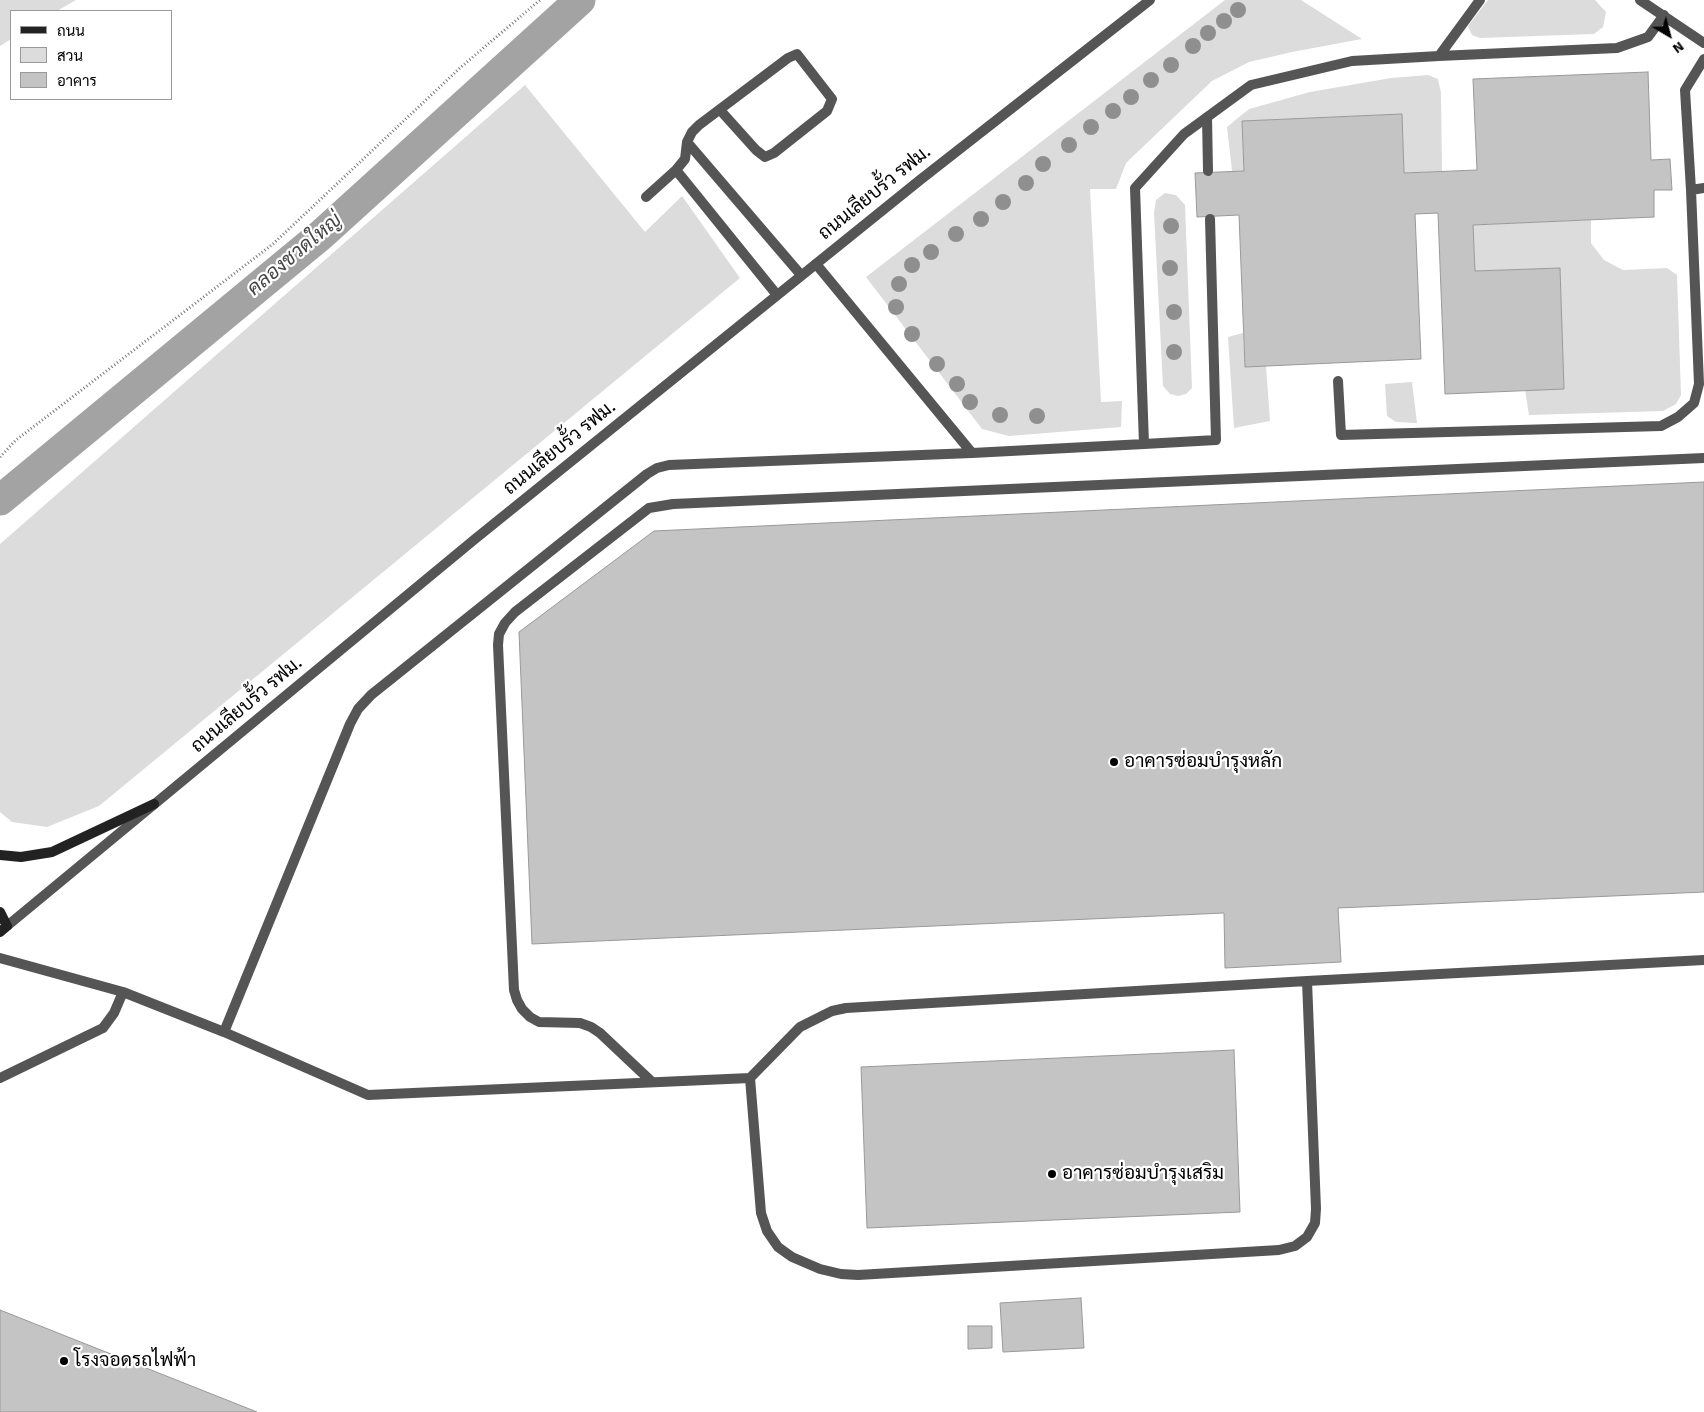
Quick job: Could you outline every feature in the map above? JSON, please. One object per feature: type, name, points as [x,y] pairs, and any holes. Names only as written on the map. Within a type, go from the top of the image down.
[{"type":"street","name":"ถนนเลียบรั้ว รฟม.","points":[[3,929],[475,539],[801,275],[1150,0]]},
{"type":"street","points":[[1439,56],[1480,0]]},
{"type":"street","points":[[1640,0],[1704,43]]},
{"type":"street","points":[[1144,444],[1135,188],[1184,134],[1251,84],[1352,61],[1617,48],[1648,37],[1664,15]]},
{"type":"street","points":[[646,197],[676,170],[685,159],[692,132],[720,110],[788,58],[797,54],[832,99],[827,111],[774,153],[765,157],[756,150],[720,110]]},
{"type":"street","points":[[1338,381],[1341,435],[1661,426],[1678,417],[1694,403],[1699,384],[1685,90],[1704,59]]},
{"type":"street","points":[[1207,117],[1208,171]]},
{"type":"street","points":[[688,142],[801,275]]},
{"type":"street","points":[[676,170],[777,295]]},
{"type":"street","points":[[1691,190],[1704,188]]},
{"type":"street","points":[[224,1032],[346,733],[358,709],[379,689],[647,474],[669,465],[972,453],[1216,440],[1210,219]]},
{"type":"street","points":[[816,264],[972,453]]},
{"type":"street","points":[[652,1082],[600,1033],[591,1027],[574,1022],[540,1022],[530,1017],[517,1000],[514,990],[498,645],[499,634],[505,622],[514,612],[649,508],[673,504],[1704,458]]},
{"type":"street","points":[[0,855],[21,857],[52,852],[154,804]]},
{"type":"street","points":[[0,912],[3,929]]},
{"type":"street","points":[[0,958],[123,992],[224,1032],[368,1095],[750,1078],[800,1027],[832,1011],[846,1008],[1704,960]]},
{"type":"street","points":[[750,1078],[762,1213],[766,1231],[778,1247],[792,1257],[820,1269],[841,1274],[858,1274],[1278,1250],[1295,1246],[1307,1237],[1315,1223],[1308,981]]},
{"type":"street","points":[[0,1078],[103,1028],[114,1013],[123,992]]},
{"type":"path","points":[[0,457],[16,440],[273,244],[460,67],[540,0]]},
{"type":"green space","points":[[0,0],[76,0],[59,10],[10,10],[10,40],[0,46]]},
{"type":"green space","points":[[1225,0],[1301,0],[1362,39],[1249,62],[1212,81],[1126,163],[1116,189],[1090,189],[1101,402],[1122,401],[1121,427],[1009,436],[982,429],[866,277]]},
{"type":"green space","points":[[1488,0],[1595,0],[1606,12],[1603,27],[1594,34],[1480,38],[1472,35],[1468,26]]},
{"type":"green space","points":[[1428,75],[1438,79],[1441,93],[1442,171],[1404,173],[1402,114],[1242,121],[1244,171],[1232,171],[1227,127],[1249,109],[1310,92],[1391,78]]},
{"type":"green space","points":[[525,85],[645,232],[682,196],[740,278],[99,806],[47,827],[12,822],[0,812],[0,544]]},
{"type":"green space","points":[[1165,193],[1176,195],[1185,205],[1192,388],[1186,394],[1178,396],[1170,394],[1163,386],[1154,213],[1156,200]]},
{"type":"green space","points":[[1591,220],[1591,243],[1604,260],[1623,270],[1667,268],[1677,275],[1681,395],[1676,404],[1663,411],[1529,415],[1525,390],[1564,388],[1560,268],[1475,271],[1473,225]]},
{"type":"green space","points":[[1243,333],[1245,367],[1266,366],[1270,421],[1234,428],[1228,337]]},
{"type":"green space","points":[[1412,382],[1417,423],[1396,422],[1387,416],[1385,384]]},
{"type":"building","points":[[1648,72],[1651,160],[1670,159],[1672,190],[1654,190],[1654,217],[1473,225],[1475,271],[1560,268],[1564,389],[1445,394],[1438,213],[1415,214],[1421,359],[1245,367],[1239,215],[1197,217],[1195,173],[1244,171],[1242,121],[1402,114],[1404,173],[1477,170],[1473,79]]},
{"type":"building","name":"อาคารซ่อมบำรุงหลัก","points":[[1704,482],[1704,892],[1338,908],[1341,962],[1225,968],[1224,913],[532,944],[519,632],[654,531]]},
{"type":"building","name":"อาคารซ่อมบำรุงเสริม","points":[[1234,1050],[1240,1212],[867,1228],[861,1067]]},
{"type":"building","points":[[1081,1298],[1084,1348],[1003,1352],[1000,1303]]},
{"type":"building","name":"โรงจอดรถไฟฟ้า","points":[[0,1310],[257,1412],[0,1412]]},
{"type":"building","points":[[968,1326],[992,1326],[992,1348],[968,1349]]},
{"type":"waterway","name":"คลองชวดใหญ่","points":[[0,500],[321,235],[580,0]]},
{"type":"place","name":"อาคารซ่อมบำรุงหลัก","points":[[1114,762]]},
{"type":"place","name":"อาคารซ่อมบำรุงเสริม","points":[[1052,1174]]},
{"type":"place","name":"โรงจอดรถไฟฟ้า","points":[[64,1361]]}]
